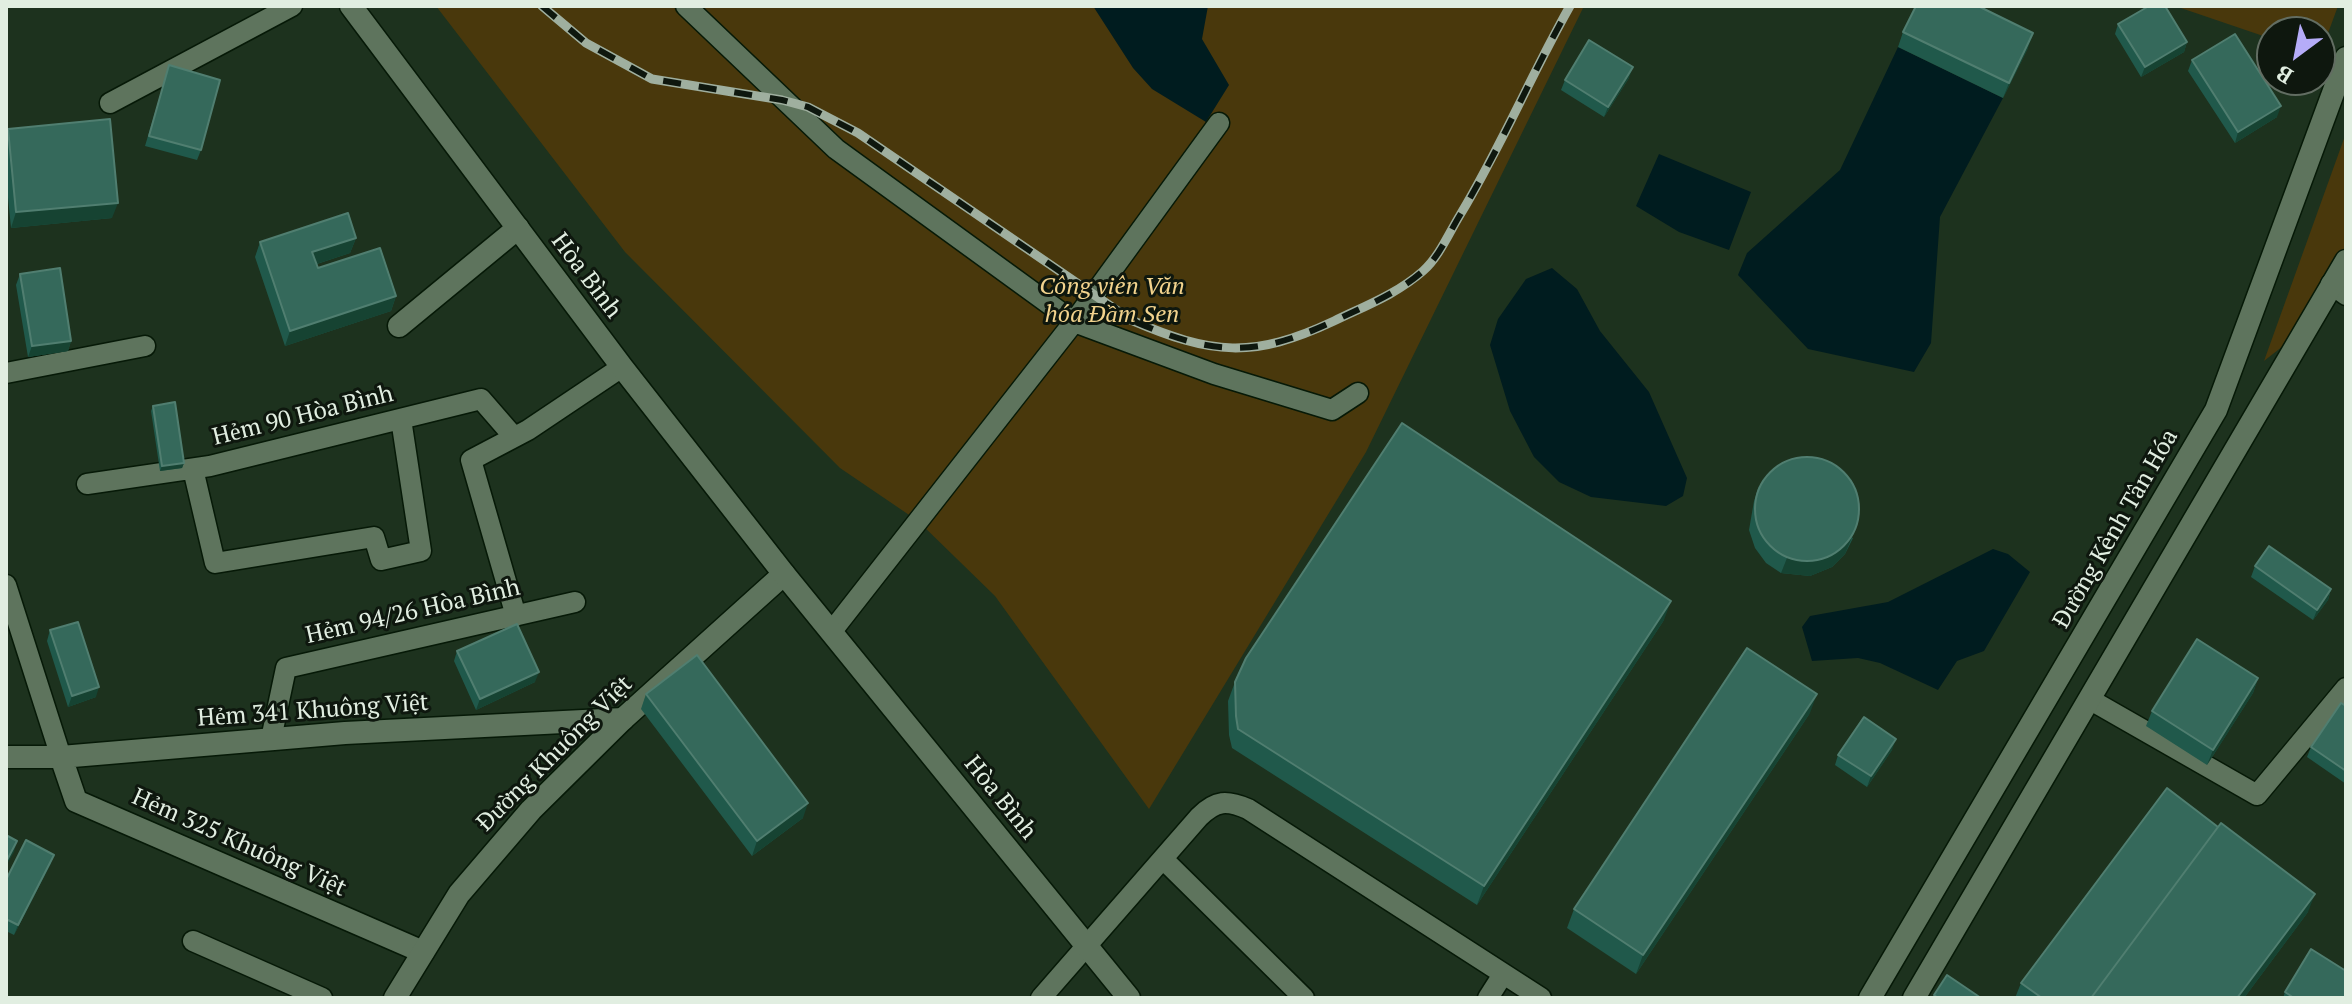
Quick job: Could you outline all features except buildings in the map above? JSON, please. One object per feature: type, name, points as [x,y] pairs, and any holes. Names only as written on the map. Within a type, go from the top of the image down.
[{"type":"street","name":"Hòa Bình","points":[[351,6],[622,367],[784,574],[1129,998]]},
{"type":"street","name":"Đường Kênh Tân Hóa","points":[[1870,998],[2216,410],[2346,58]]},
{"type":"street","points":[[399,326],[518,228]]},
{"type":"street","points":[[1914,998],[2089,699],[2339,290],[2346,261]]},
{"type":"street","name":"Đường Khuông Việt","points":[[395,998],[459,894],[531,810],[623,719],[784,574]]},
{"type":"street","name":"Hẻm 341 Khuông Việt","points":[[6,757],[61,757],[271,739],[623,719]]},
{"type":"street","name":"Hẻm 325 Khuông Việt","points":[[61,757],[76,801],[423,952]]},
{"type":"lane","points":[[110,103],[292,6]]},
{"type":"lane","points":[[686,6],[836,149],[1074,322],[1214,374],[1332,410],[1358,393]]},
{"type":"lane","points":[[832,631],[1074,322],[1219,123]]},
{"type":"lane","points":[[6,373],[145,346]]},
{"type":"lane","points":[[516,616],[471,460],[514,437],[622,367]]},
{"type":"lane","name":"Hẻm 90 Hòa Bình","points":[[87,484],[193,469],[481,399],[514,437]]},
{"type":"lane","points":[[193,469],[215,563],[374,537],[381,560],[421,551],[401,419]]},
{"type":"lane","points":[[6,585],[61,757]]},
{"type":"lane","name":"Hẻm 94/26 Hòa Bình","points":[[271,739],[286,668],[575,602]]},
{"type":"lane","points":[[2089,699],[2257,795],[2346,688]]},
{"type":"lane","points":[[1041,998],[1212,804],[1231,801],[1541,998]]},
{"type":"lane","points":[[1163,859],[1304,998]]},
{"type":"lane","points":[[193,941],[322,998]]},
{"type":"lane","points":[[1488,998],[1502,976]]},
{"type":"green space","name":"Công viên Văn hóa Đầm Sen","points":[[436,6],[1584,6],[1366,452],[1149,809],[995,596],[918,521],[840,468],[625,252]]},
{"type":"green space","points":[[2175,6],[2338,6],[2334,16],[2256,16],[2256,34]]},
{"type":"green space","points":[[2346,133],[2346,252],[2302,331],[2264,361]]},
{"type":"water","points":[[1093,6],[1208,6],[1202,39],[1229,85],[1206,122],[1152,89],[1133,68]]},
{"type":"water","points":[[1898,47],[2003,98],[1940,217],[1931,343],[1914,372],[1808,349],[1738,275],[1747,253],[1840,170]]},
{"type":"water","points":[[1659,154],[1751,192],[1729,250],[1679,232],[1636,206]]},
{"type":"water","points":[[1552,268],[1577,289],[1600,331],[1649,392],[1687,478],[1683,496],[1666,506],[1591,497],[1559,482],[1534,457],[1510,411],[1490,345],[1498,319],[1526,279]]},
{"type":"water","points":[[1993,549],[2008,554],[2030,572],[1984,651],[1957,661],[1938,690],[1880,663],[1858,658],[1812,661],[1802,627],[1810,616],[1888,602]]},
{"type":"railway","points":[[542,6],[586,43],[652,79],[808,107],[858,133],[1131,320],[1186,340],[1232,348],[1256,347],[1305,333],[1392,293],[1429,265],[1475,189],[1570,6]]}]
